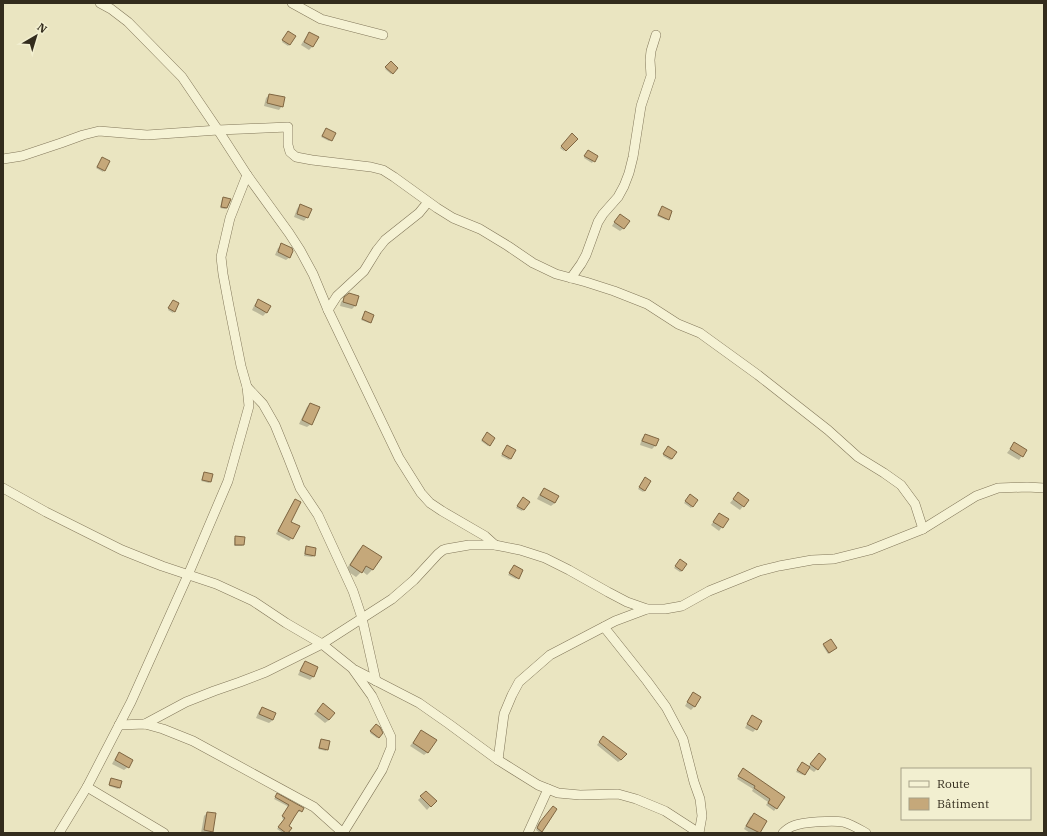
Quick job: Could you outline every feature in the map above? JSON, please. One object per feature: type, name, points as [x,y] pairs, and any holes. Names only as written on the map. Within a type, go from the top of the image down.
[{"type":"street","points":[[100,3],[111,9],[128,22],[182,77],[248,175],[286,228],[313,274],[328,310],[399,458],[421,493],[430,503],[486,536],[495,545]]},
{"type":"street","points":[[292,3],[321,19],[383,35]]},
{"type":"street","points":[[571,278],[586,255],[602,214],[618,197],[629,173],[641,106],[651,76],[651,51],[656,35]]},
{"type":"street","points":[[3,159],[22,156],[99,131],[146,135],[288,127],[288,145],[290,152],[296,157],[383,170],[453,218],[480,229],[533,263],[556,274],[614,291],[647,304],[678,324],[700,333],[758,375],[828,430],[858,457],[901,485],[915,504],[923,529]]},
{"type":"street","points":[[59,833],[87,787],[131,702],[228,481],[249,406],[247,387],[222,274],[221,256],[230,218],[248,175]]},
{"type":"street","points":[[328,310],[337,296],[364,271],[385,240],[419,213],[428,202]]},
{"type":"street","points":[[247,387],[263,404],[275,425],[300,488],[318,515],[353,590],[362,618],[376,681]]},
{"type":"street","points":[[3,488],[46,512],[122,550],[162,566],[216,584],[253,601],[286,623],[322,644],[352,668],[419,703],[498,760],[538,785],[558,793],[580,795],[618,794],[636,799],[665,811],[699,833],[702,816],[700,799],[683,739],[666,707],[604,627]]},
{"type":"street","points":[[145,724],[186,702],[266,672],[322,644],[392,599],[414,580],[442,550],[469,545],[495,545],[520,550],[544,558],[570,570],[627,602],[647,609],[665,609],[682,606],[709,591],[759,571],[812,560],[834,559],[870,550],[923,529],[976,496],[998,488],[1044,488]]},
{"type":"street","points":[[498,760],[504,714],[512,694],[519,682],[550,655],[615,621],[647,609]]},
{"type":"street","points":[[119,725],[145,724],[164,729],[193,741],[314,807],[343,833],[382,770],[391,748],[391,736],[372,696],[352,668]]},
{"type":"street","points":[[87,787],[164,833]]},
{"type":"street","points":[[528,833],[548,789]]},
{"type":"street","points":[[783,833],[793,826],[830,821],[843,822],[866,833]]},
{"type":"building","points":[[288,31],[296,36],[290,45],[282,40]]},
{"type":"building","points":[[309,32],[319,37],[313,47],[304,42]]},
{"type":"building","points":[[391,61],[398,68],[393,74],[385,67]]},
{"type":"building","points":[[269,94],[285,97],[283,107],[267,103]]},
{"type":"building","points":[[326,128],[336,133],[332,141],[322,136]]},
{"type":"building","points":[[572,133],[578,139],[566,151],[561,146]]},
{"type":"building","points":[[588,150],[598,156],[595,162],[584,156]]},
{"type":"building","points":[[102,157],[110,161],[105,171],[97,167]]},
{"type":"building","points":[[223,197],[231,199],[227,208],[221,207]]},
{"type":"building","points":[[300,204],[312,209],[308,218],[297,214]]},
{"type":"building","points":[[662,206],[672,211],[669,220],[658,215]]},
{"type":"building","points":[[620,214],[630,221],[624,229],[614,222]]},
{"type":"building","points":[[281,243],[292,248],[293,251],[290,258],[278,252]]},
{"type":"building","points":[[349,293],[359,296],[356,306],[343,302],[344,297]]},
{"type":"building","points":[[258,299],[271,306],[267,313],[255,306]]},
{"type":"building","points":[[173,300],[179,303],[175,312],[168,308]]},
{"type":"building","points":[[365,311],[374,315],[371,323],[362,319]]},
{"type":"building","points":[[310,403],[320,407],[312,425],[302,420]]},
{"type":"building","points":[[487,432],[495,438],[490,446],[482,440]]},
{"type":"building","points":[[645,434],[659,439],[656,446],[642,441]]},
{"type":"building","points":[[1014,442],[1027,450],[1023,457],[1010,449]]},
{"type":"building","points":[[507,445],[516,450],[511,459],[502,454]]},
{"type":"building","points":[[668,446],[677,452],[672,459],[663,454]]},
{"type":"building","points":[[204,472],[213,474],[211,482],[202,480]]},
{"type":"building","points":[[645,477],[651,481],[645,491],[639,487]]},
{"type":"building","points":[[544,488],[559,496],[555,503],[540,495]]},
{"type":"building","points":[[738,492],[749,500],[744,507],[733,499]]},
{"type":"building","points":[[690,494],[698,500],[693,507],[685,501]]},
{"type":"building","points":[[523,497],[530,502],[524,510],[517,506]]},
{"type":"building","points":[[295,499],[301,502],[291,522],[300,526],[293,539],[278,531]]},
{"type":"building","points":[[719,513],[729,519],[723,528],[713,522]]},
{"type":"building","points":[[235,536],[245,537],[244,545],[235,545]]},
{"type":"building","points":[[363,545],[382,557],[373,570],[366,566],[362,573],[350,565]]},
{"type":"building","points":[[306,546],[316,548],[315,556],[305,554]]},
{"type":"building","points":[[680,559],[687,564],[682,571],[675,566]]},
{"type":"building","points":[[514,565],[523,570],[519,579],[509,573]]},
{"type":"building","points":[[831,639],[837,648],[829,653],[823,644]]},
{"type":"building","points":[[305,661],[318,667],[314,677],[300,671]]},
{"type":"building","points":[[693,692],[701,697],[695,707],[687,702]]},
{"type":"building","points":[[323,703],[335,713],[329,720],[317,711]]},
{"type":"building","points":[[262,707],[276,713],[273,720],[259,714]]},
{"type":"building","points":[[752,715],[762,721],[757,730],[747,724]]},
{"type":"building","points":[[376,724],[380,727],[383,733],[379,738],[370,731]]},
{"type":"building","points":[[421,730],[437,740],[428,753],[413,743]]},
{"type":"building","points":[[603,736],[627,754],[621,760],[599,742]]},
{"type":"building","points":[[321,739],[330,741],[328,750],[319,748]]},
{"type":"building","points":[[119,752],[133,760],[129,768],[115,760]]},
{"type":"building","points":[[819,753],[826,759],[818,770],[810,764]]},
{"type":"building","points":[[802,762],[810,767],[805,775],[797,770]]},
{"type":"building","points":[[743,768],[785,797],[777,809],[768,803],[770,799],[754,788],[755,786],[738,776]]},
{"type":"building","points":[[111,778],[122,781],[120,788],[109,785]]},
{"type":"building","points":[[426,791],[437,801],[431,807],[420,796]]},
{"type":"building","points":[[277,793],[304,808],[302,812],[299,810],[295,816],[289,826],[292,828],[288,833],[278,827],[285,818],[282,816],[289,805],[275,797]]},
{"type":"building","points":[[553,806],[557,809],[542,832],[537,828]]},
{"type":"building","points":[[207,812],[216,813],[213,832],[204,830]]},
{"type":"building","points":[[754,813],[767,821],[760,833],[746,826]]}]
